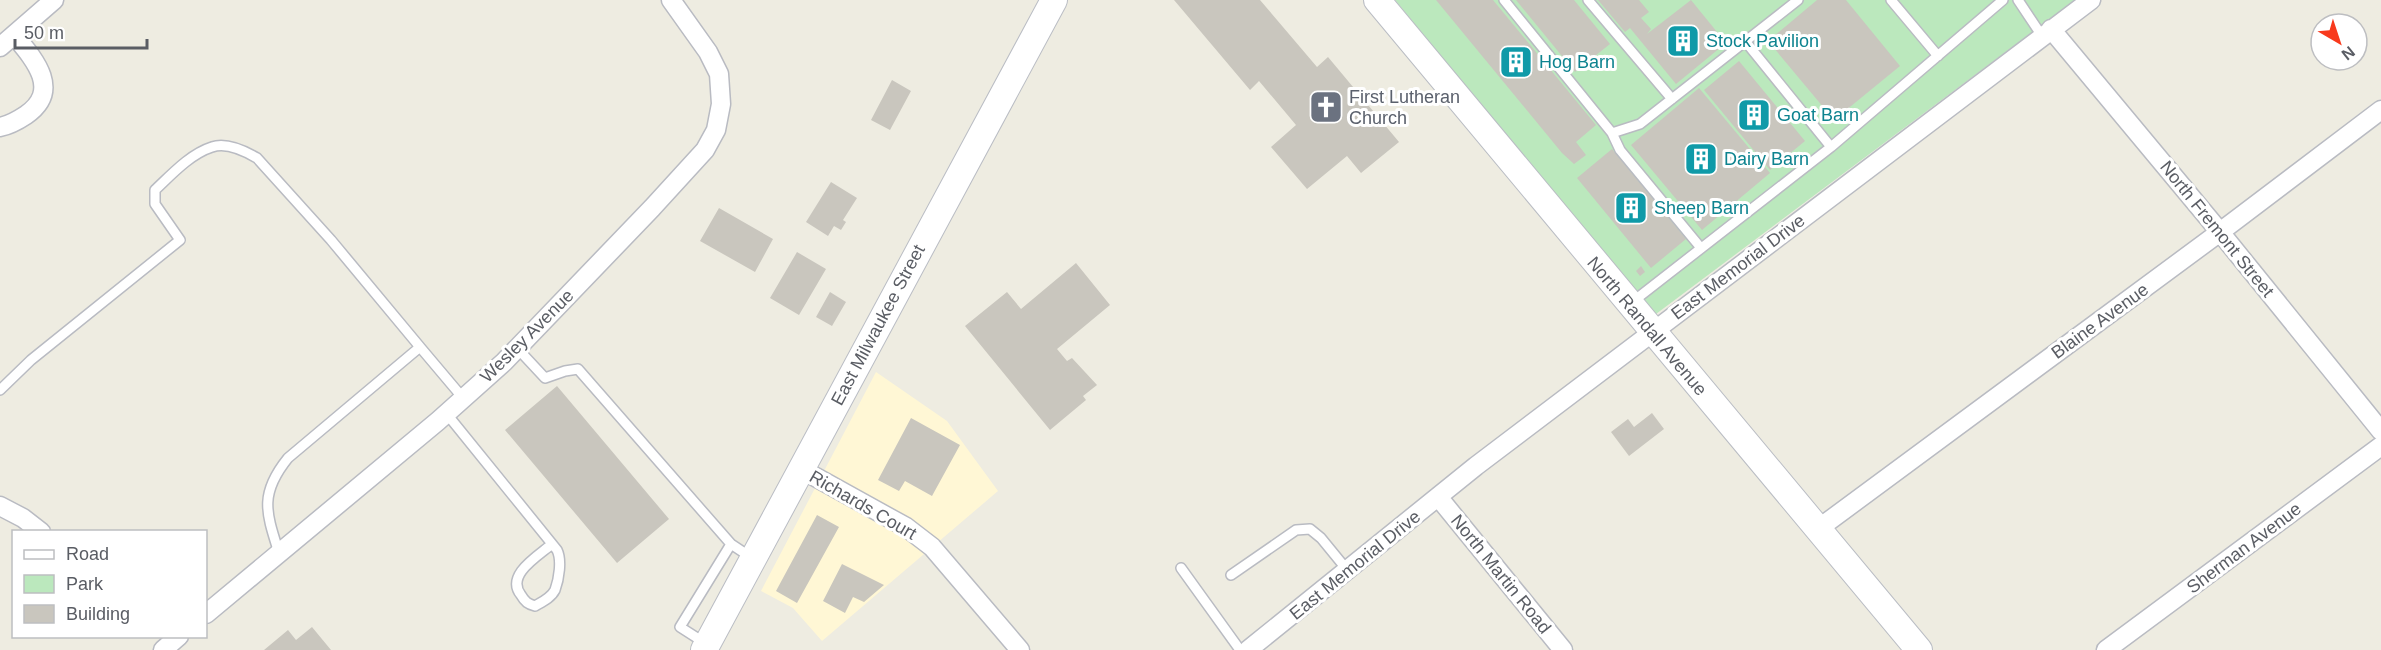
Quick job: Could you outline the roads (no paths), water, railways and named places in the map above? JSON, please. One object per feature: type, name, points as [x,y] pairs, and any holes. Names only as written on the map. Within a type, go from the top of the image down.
[{"type":"street","points":[[0,47],[54,0]]},
{"type":"street","name":"Wesley Avenue","points":[[207,613],[464,398],[517,348],[705,150],[716,130],[721,104],[719,74],[702,42],[671,0]]},
{"type":"street","name":"East Milwaukee Street","points":[[706,647],[1054,0]]},
{"type":"street","name":"East Memorial Drive","points":[[1248,650],[1476,466],[2091,0]]},
{"type":"street","name":"North Randall Avenue","points":[[1381,2],[1629,305],[1919,650]]},
{"type":"street","name":"North Fremont Street","points":[[2047,33],[2220,232],[2381,431]]},
{"type":"street","points":[[0,127],[15,123],[34,110],[43,92],[43,78],[35,61],[14,35]]},
{"type":"street","name":"Blaine Avenue","points":[[1818,529],[2381,110]]},
{"type":"street","name":"Sherman Avenue","points":[[2106,650],[2381,446]]},
{"type":"street","name":"Richards Court","points":[[801,469],[906,527],[933,547],[1020,650]]},
{"type":"street","name":"North Martin Road","points":[[1439,498],[1563,650]]},
{"type":"street","points":[[0,506],[40,530]]},
{"type":"lane","points":[[1504,0],[1612,133],[1620,150],[1701,248]]},
{"type":"lane","points":[[1588,0],[1672,99]]},
{"type":"lane","points":[[1612,133],[1640,124],[1798,0]]},
{"type":"lane","points":[[1891,0],[1938,56]]},
{"type":"lane","points":[[1629,305],[1831,147],[2003,0]]},
{"type":"lane","points":[[2018,0],[2047,33]]},
{"type":"lane","points":[[1745,41],[1831,147]]},
{"type":"lane","points":[[0,390],[31,360],[180,240],[155,204],[155,190],[191,160],[213,146],[242,149],[256,158],[331,240],[464,398]]},
{"type":"lane","points":[[279,553],[268,518],[268,492],[274,474],[288,458],[420,347]]},
{"type":"lane","points":[[517,348],[545,378],[578,369],[731,544],[753,559]]},
{"type":"lane","points":[[446,413],[552,544],[561,558],[554,591],[536,606],[527,603],[517,590],[516,580],[522,571],[552,544]]},
{"type":"lane","points":[[1231,575],[1296,530],[1310,529],[1321,538],[1348,571]]},
{"type":"lane","points":[[706,647],[680,627],[731,544]]},
{"type":"lane","points":[[1181,568],[1240,650]]},
{"type":"place","name":"Stock Pavilion","points":[[1683,41]]},
{"type":"place","name":"Hog Barn","points":[[1516,62]]},
{"type":"place","name":"First Lutheran Church","points":[[1326,107]]},
{"type":"place","name":"Goat Barn","points":[[1754,115]]},
{"type":"place","name":"Dairy Barn","points":[[1701,159]]},
{"type":"place","name":"Sheep Barn","points":[[1631,208]]}]
